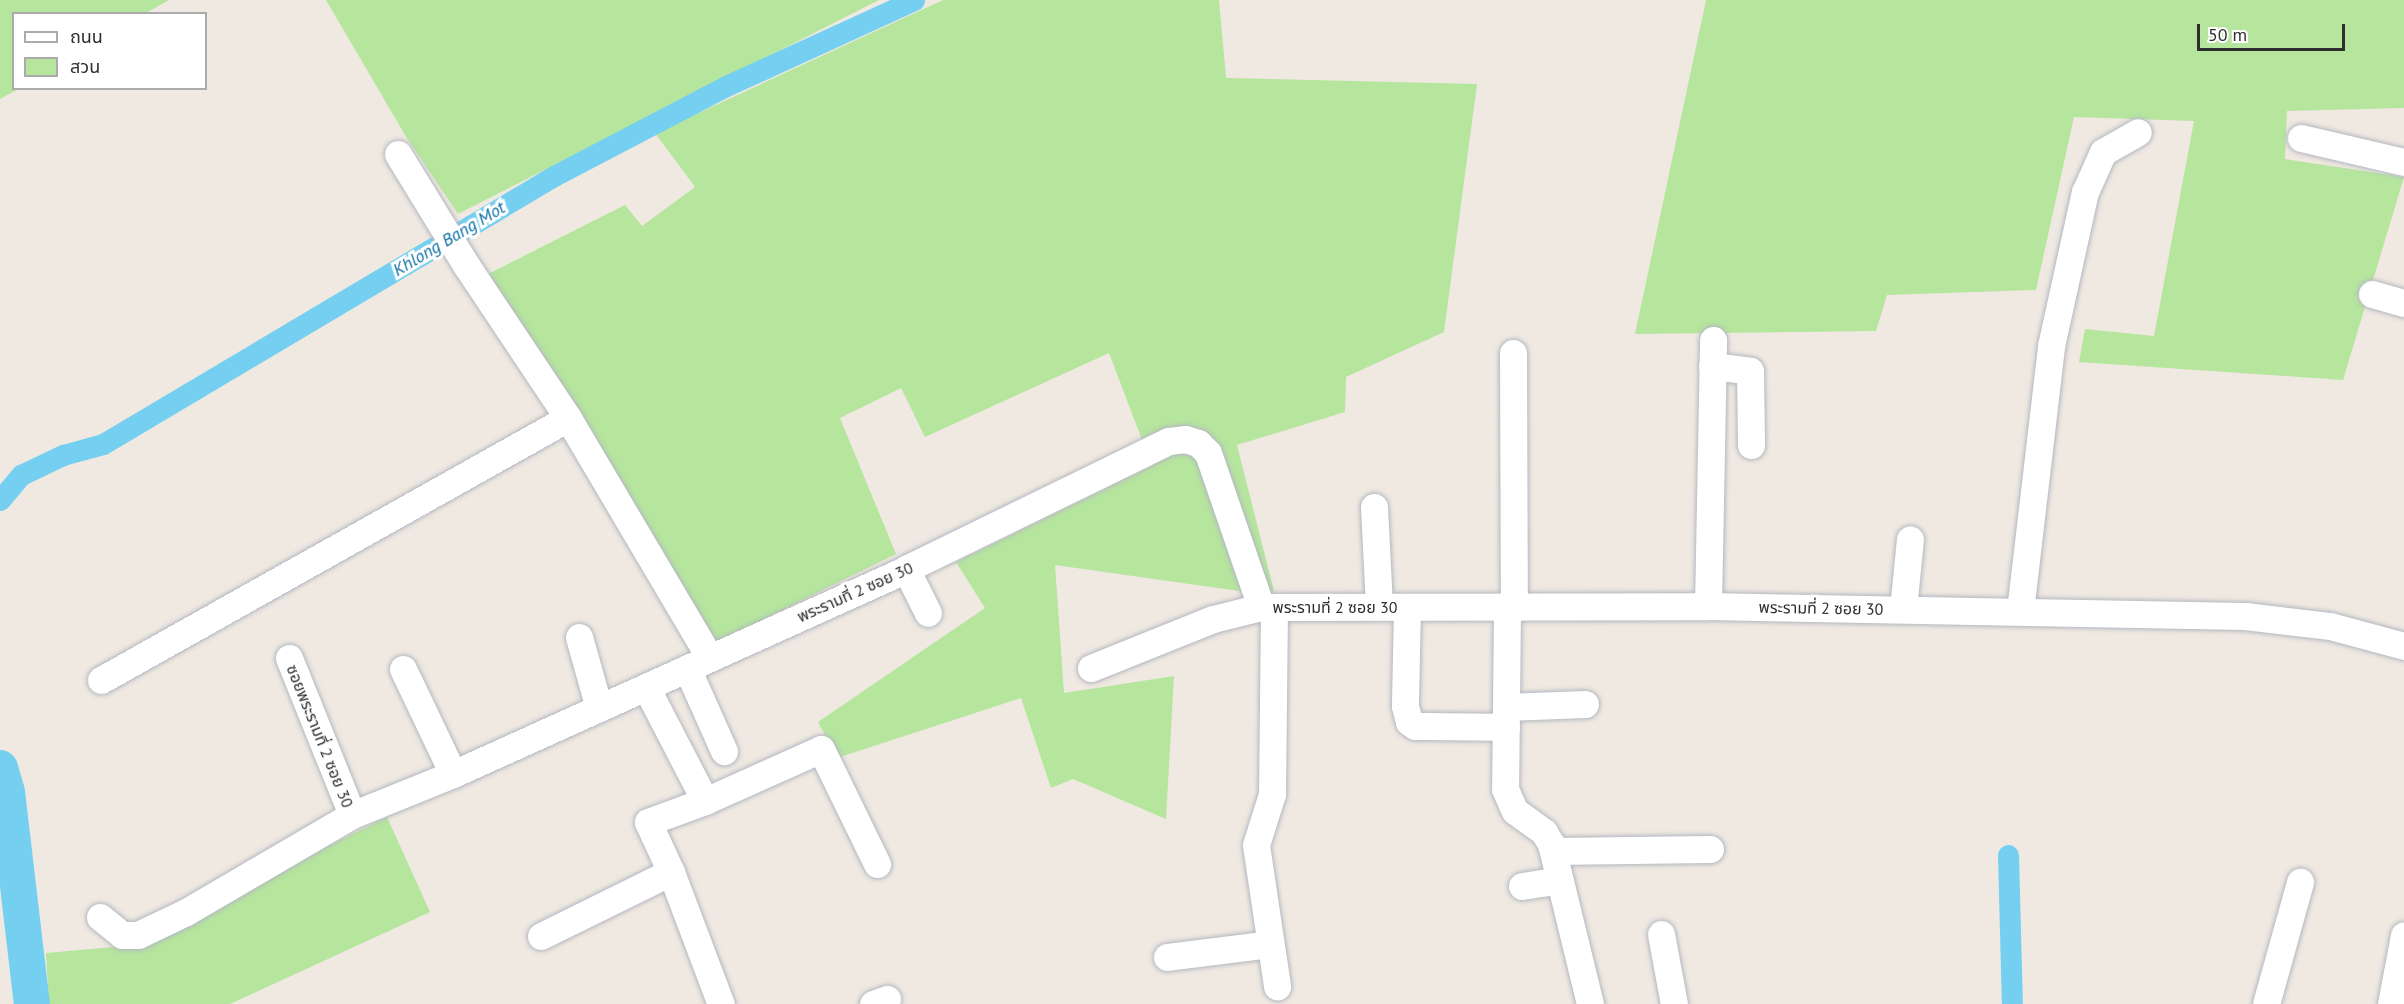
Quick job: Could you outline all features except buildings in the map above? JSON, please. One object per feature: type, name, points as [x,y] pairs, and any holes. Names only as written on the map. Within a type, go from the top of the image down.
[{"type":"street","points":[[2020,611],[2051,346],[2085,192],[2103,152],[2138,132]]},
{"type":"street","points":[[2301,138],[2404,162]]},
{"type":"street","points":[[398,154],[460,255],[568,418],[698,663],[724,751]]},
{"type":"street","points":[[2372,294],[2404,303]]},
{"type":"street","points":[[1513,353],[1510,609],[1506,717],[1508,802],[1544,832],[1553,851],[1590,1004]]},
{"type":"street","points":[[1708,606],[1712,353],[1750,371],[1753,378],[1751,445]]},
{"type":"street","points":[[101,680],[568,418]]},
{"type":"street","name":"พระรามที่ 2 ซอย 30","points":[[100,916],[122,935],[138,935],[186,912],[352,815],[453,774],[906,569],[1169,441],[1185,439],[1198,443],[1208,453],[1267,607],[1379,606],[1510,609],[1708,606],[2020,611],[2274,619],[2330,626],[2404,646]]},
{"type":"street","points":[[1374,507],[1379,606]]},
{"type":"street","points":[[1903,609],[1910,538]]},
{"type":"street","points":[[906,569],[928,614]]},
{"type":"street","points":[[1091,668],[1213,620],[1267,607],[1272,794],[1256,845],[1277,986]]},
{"type":"street","points":[[1407,607],[1405,706],[1409,722],[1415,726],[1506,717],[1585,704]]},
{"type":"street","points":[[579,637],[599,708]]},
{"type":"street","name":"ซอยพระรามที่ 2 ซอย 30","points":[[289,658],[352,815]]},
{"type":"street","points":[[403,669],[453,774]]},
{"type":"street","points":[[646,687],[705,801]]},
{"type":"street","points":[[721,1004],[671,872],[648,822],[705,801],[821,749],[877,864]]},
{"type":"street","points":[[1553,851],[1710,849]]},
{"type":"street","points":[[541,936],[671,872]]},
{"type":"street","points":[[1522,886],[1560,880]]},
{"type":"street","points":[[2266,1004],[2300,882]]},
{"type":"street","points":[[1661,934],[1675,1004]]},
{"type":"street","points":[[2391,1004],[2404,935]]},
{"type":"street","points":[[1167,957],[1270,944]]},
{"type":"green space","points":[[0,0],[169,0],[148,12],[12,12],[12,90],[16,90],[0,99]]},
{"type":"green space","points":[[326,0],[879,0],[458,214],[405,135]]},
{"type":"green space","points":[[943,0],[1219,0],[1226,78],[1477,84],[1444,332],[1346,377],[1345,412],[1237,445],[1274,591],[1239,591],[1055,565],[1064,693],[1174,676],[1166,819],[1073,779],[1051,788],[1021,698],[837,758],[818,722],[985,608],[956,562],[1152,466],[1109,353],[925,437],[901,388],[840,418],[896,554],[711,645],[488,274],[625,205],[642,226],[695,187],[655,133]]},
{"type":"green space","points":[[1706,0],[2404,0],[2404,108],[2287,111],[2285,159],[2404,177],[2343,380],[2079,362],[2085,329],[2154,336],[2194,121],[2074,117],[2036,290],[1887,295],[1876,331],[1635,334]]},
{"type":"green space","points":[[387,817],[430,912],[230,1004],[49,1004],[46,953],[125,946]]},
{"type":"waterway","name":"Khlong Bang Mot","points":[[0,500],[21,475],[63,455],[103,444],[554,176],[724,87],[914,0]]},
{"type":"waterway","points":[[0,768],[7,792],[32,1004]]},
{"type":"waterway","points":[[2008,855],[2012,1004]]}]
